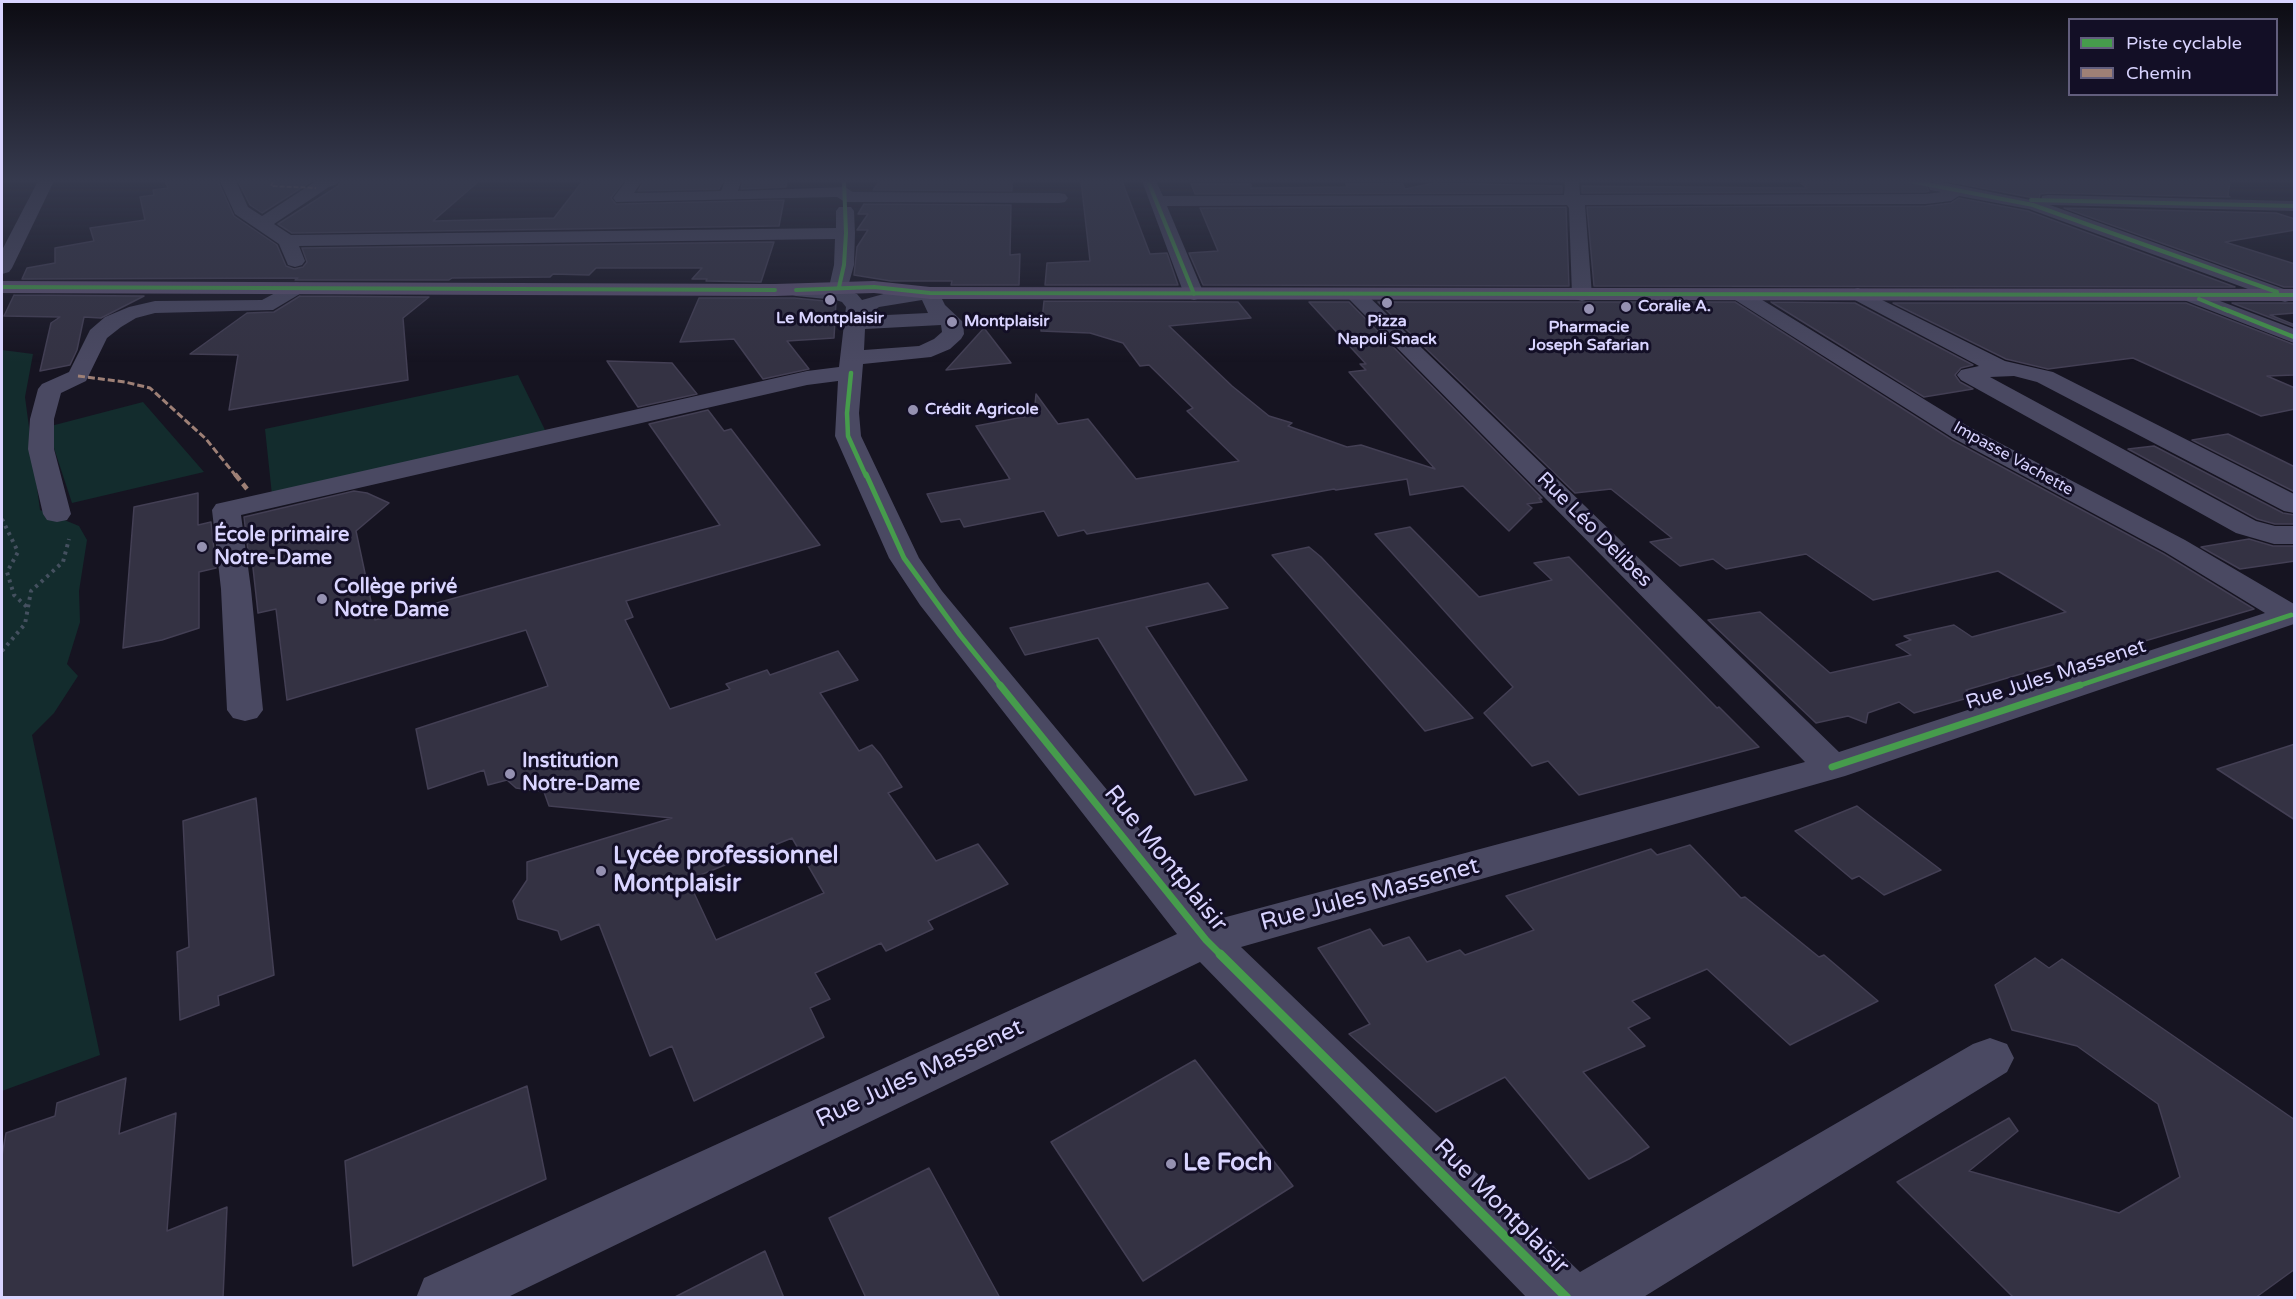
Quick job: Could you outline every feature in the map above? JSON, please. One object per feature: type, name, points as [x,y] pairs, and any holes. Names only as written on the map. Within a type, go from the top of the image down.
[{"type":"main road","points":[[2,287],[299,282],[775,290],[839,286],[930,293],[2290,296]]},
{"type":"street","points":[[2,268],[15,242]]},
{"type":"street","points":[[57,514],[41,449],[42,419],[50,389],[78,376],[98,335],[113,322],[129,313],[155,307],[266,306],[299,282],[287,242]]},
{"type":"street","points":[[839,286],[844,265],[845,242]]},
{"type":"street","points":[[1173,242],[1194,294]]},
{"type":"street","points":[[1580,242],[1582,295]]},
{"type":"street","points":[[2137,242],[2290,296]]},
{"type":"street","points":[[796,290],[839,294],[850,298],[854,341]]},
{"type":"street","points":[[854,341],[872,303],[930,293],[934,308],[950,328]]},
{"type":"street","name":"Rue Léo Delibes","points":[[1355,294],[1832,767]]},
{"type":"street","name":"Impasse Vachette","points":[[1739,294],[1962,433],[2293,609]]},
{"type":"street","points":[[1858,294],[2000,368]]},
{"type":"street","points":[[2191,296],[2295,337]]},
{"type":"street","points":[[854,341],[923,352],[934,349],[950,328]]},
{"type":"street","points":[[245,710],[236,589],[226,510],[796,381],[854,341],[950,328]]},
{"type":"street","name":"Rue Montplaisir","points":[[854,341],[847,413],[848,436],[904,558],[960,636],[1206,940],[1567,1298]]},
{"type":"street","points":[[2295,505],[2045,377],[2016,369],[2000,368],[1969,375],[2246,526],[2274,535],[2295,535]]},
{"type":"street","name":"Rue Jules Massenet","points":[[444,1298],[1206,940],[1832,767],[2293,609]]},
{"type":"street","points":[[1589,1298],[1990,1058]]},
{"type":"path","points":[[2,651],[25,624],[31,591],[63,562],[70,540],[57,514]]},
{"type":"path","points":[[2,519],[18,552],[7,572],[14,595],[27,607]]},
{"type":"green space","points":[[2,350],[33,354],[25,397],[40,510],[79,526],[87,540],[79,591],[80,622],[67,664],[78,676],[54,713],[32,735],[100,1055],[2,1091]]},
{"type":"green space","points":[[518,375],[546,432],[272,495],[265,429]]},
{"type":"green space","points":[[143,402],[204,472],[72,503],[47,427]]},
{"type":"building","points":[[91,242],[272,242],[277,245],[286,266],[294,269],[303,267],[307,262],[302,248],[774,242],[761,282],[692,279],[702,268],[596,268],[589,275],[553,274],[550,277],[452,278],[449,280],[22,279],[27,268],[55,263],[55,248]]},
{"type":"building","points":[[860,242],[1010,242],[1010,255],[1020,254],[1019,285],[951,285],[952,281],[891,281],[854,275],[857,247]]},
{"type":"building","points":[[1088,242],[1145,242],[1150,254],[1167,253],[1178,285],[1045,285],[1047,263],[1090,261]]},
{"type":"building","points":[[1214,242],[1567,242],[1569,286],[1203,285],[1189,253],[1218,251]]},
{"type":"building","points":[[1590,242],[2111,242],[2235,287],[1594,286]]},
{"type":"building","points":[[2158,242],[2227,242],[2225,242],[2295,264],[2295,287],[2284,287]]},
{"type":"building","points":[[14,295],[144,296],[101,318],[84,317],[77,350],[70,365],[40,371],[51,323],[60,317],[4,316]]},
{"type":"building","points":[[300,296],[429,297],[403,318],[408,380],[229,410],[238,355],[190,354],[247,313],[274,312]]},
{"type":"building","points":[[699,298],[794,298],[836,302],[834,338],[787,341],[809,369],[763,379],[734,339],[680,342]]},
{"type":"building","points":[[1044,301],[1238,302],[1251,318],[1169,326],[1232,386],[1269,416],[1292,423],[1288,426],[1347,447],[1361,445],[1435,469],[1349,372],[1366,370],[1360,364],[1366,364],[1309,302],[1349,302],[1542,498],[1539,498],[1542,502],[1527,504],[1532,508],[1509,531],[1463,486],[1410,495],[1407,479],[1334,489],[1087,534],[1084,530],[1058,536],[1044,511],[964,527],[960,519],[941,522],[927,494],[1010,479],[976,426],[1034,415],[1036,394],[1058,424],[1088,419],[1136,479],[1239,461],[1187,411],[1193,408],[1149,365],[1140,366],[1123,343],[1090,333],[1041,331]]},
{"type":"building","points":[[1378,302],[1735,302],[1952,440],[2164,554],[2254,609],[2138,643],[2145,647],[2066,668],[2059,663],[1966,690],[1975,696],[1914,713],[1899,702],[1868,713],[1866,723],[1848,716],[1816,723],[1708,620],[1760,612],[1830,673],[1911,655],[1896,645],[1911,640],[1904,636],[1954,625],[1972,637],[2066,612],[1998,571],[1873,600],[1806,554],[1726,569],[1713,559],[1680,566],[1650,542],[1672,538],[1611,489],[1575,493]]},
{"type":"building","points":[[1771,302],[1855,303],[1973,365],[1961,368],[1955,375],[1960,382],[1973,389],[1924,397]]},
{"type":"building","points":[[1893,303],[2186,303],[2295,345],[2295,375],[2267,376],[2295,388],[2295,409],[2261,416],[2133,358],[2048,369],[2006,359]]},
{"type":"building","points":[[2232,303],[2295,303],[2295,313],[2270,315],[2295,325],[2295,327]]},
{"type":"building","points":[[984,328],[1011,363],[946,370]]},
{"type":"building","points":[[607,361],[672,363],[697,394],[638,407]]},
{"type":"building","points":[[708,410],[724,431],[731,429],[820,545],[626,601],[633,617],[625,620],[670,709],[730,689],[726,684],[767,670],[770,675],[838,651],[858,680],[820,693],[859,751],[872,745],[880,754],[902,787],[888,793],[936,861],[978,844],[1008,884],[928,921],[933,929],[886,951],[881,943],[815,973],[830,999],[810,1008],[824,1037],[694,1101],[672,1046],[650,1056],[599,924],[561,940],[558,931],[518,919],[513,901],[527,880],[527,862],[672,818],[549,806],[544,792],[516,788],[507,780],[488,785],[484,770],[428,789],[416,729],[548,686],[526,630],[287,700],[276,609],[258,613],[252,559],[249,559],[244,517],[354,491],[367,493],[389,503],[356,531],[375,620],[720,525],[649,424]],"holes":[[[792,838],[824,893],[716,940],[688,880]]]},
{"type":"building","points":[[2228,434],[2295,467],[2295,492],[2192,440]]},
{"type":"building","points":[[2154,446],[2283,513],[2295,515],[2295,524],[2275,524],[2257,519],[2128,449]]},
{"type":"building","points":[[198,493],[198,525],[211,522],[216,568],[199,572],[199,628],[162,640],[123,648],[134,507]]},
{"type":"building","points":[[1410,527],[1479,597],[1552,580],[1534,563],[1569,557],[1717,708],[1719,707],[1759,747],[1579,795],[1548,761],[1532,766],[1484,713],[1513,687],[1375,534]]},
{"type":"building","points":[[2249,539],[2273,546],[2295,546],[2295,561],[2240,569],[2201,547]]},
{"type":"building","points":[[1309,547],[1473,718],[1425,731],[1272,555]]},
{"type":"building","points":[[1208,583],[1228,608],[1146,627],[1247,780],[1195,795],[1098,638],[1025,655],[1010,628]]},
{"type":"building","points":[[2295,744],[2295,820],[2217,769]]},
{"type":"building","points":[[256,798],[274,975],[218,996],[219,1005],[180,1020],[177,952],[189,947],[183,821]]},
{"type":"building","points":[[1857,806],[1941,870],[1884,895],[1859,876],[1852,879],[1795,831]]},
{"type":"building","points":[[1690,845],[1741,898],[1745,897],[1819,957],[1824,955],[1878,1001],[1790,1045],[1707,969],[1632,1001],[1650,1018],[1628,1028],[1645,1046],[1583,1072],[1649,1147],[1629,1159],[1589,1179],[1505,1077],[1436,1112],[1349,1034],[1370,1024],[1318,948],[1370,929],[1383,946],[1409,937],[1427,962],[1460,950],[1465,955],[1534,930],[1506,896],[1651,849],[1657,855]]},
{"type":"building","points":[[2035,958],[2049,968],[2062,959],[2295,1120],[2295,1269],[2255,1298],[2014,1298],[1897,1182],[2009,1118],[2018,1131],[1969,1171],[2119,1213],[2180,1177],[2158,1104],[2077,1046],[2012,1030],[1995,985]]},
{"type":"building","name":"Le Foch","points":[[1195,1060],[1293,1186],[1143,1281],[1051,1142]]},
{"type":"building","points":[[126,1078],[119,1134],[176,1113],[167,1231],[227,1207],[223,1298],[2,1298],[2,1156],[6,1133],[55,1116],[57,1103]]},
{"type":"building","points":[[527,1086],[546,1179],[353,1266],[345,1161]]},
{"type":"building","points":[[929,1168],[1000,1298],[866,1298],[829,1218]]},
{"type":"building","points":[[765,1251],[784,1298],[673,1298]]},
{"type":"marked path","points":[[78,376],[125,382],[150,388],[206,439],[247,489]]},
{"type":"cycle path","points":[[839,287],[844,265],[845,242]]},
{"type":"cycle path","points":[[1173,242],[1194,294]]},
{"type":"cycle path","points":[[2136,242],[2277,292]]},
{"type":"cycle path","points":[[2,287],[775,290]]},
{"type":"cycle path","points":[[796,290],[874,287],[930,293],[2294,295]]},
{"type":"cycle path","points":[[2199,299],[2294,337]]},
{"type":"cycle path","points":[[851,373],[847,413],[848,436],[904,558],[960,635],[1206,940],[1567,1298]]},
{"type":"cycle path","points":[[1832,767],[2291,615]]},
{"type":"place","name":"Le Montplaisir","points":[[830,300]]},
{"type":"place","name":"Pizza Napoli Snack","points":[[1387,303]]},
{"type":"place","name":"Coralie A.","points":[[1626,307]]},
{"type":"place","name":"Pharmacie Joseph Safarian","points":[[1589,309]]},
{"type":"place","name":"Montplaisir","points":[[952,322]]},
{"type":"place","name":"Crédit Agricole","points":[[913,410]]},
{"type":"place","name":"École primaire Notre-Dame","points":[[202,547]]},
{"type":"place","name":"Collège privé Notre Dame","points":[[322,599]]},
{"type":"place","name":"Institution Notre-Dame","points":[[510,774]]},
{"type":"place","name":"Lycée professionnel Montplaisir","points":[[601,871]]},
{"type":"place","name":"Le Foch","points":[[1171,1164]]}]
